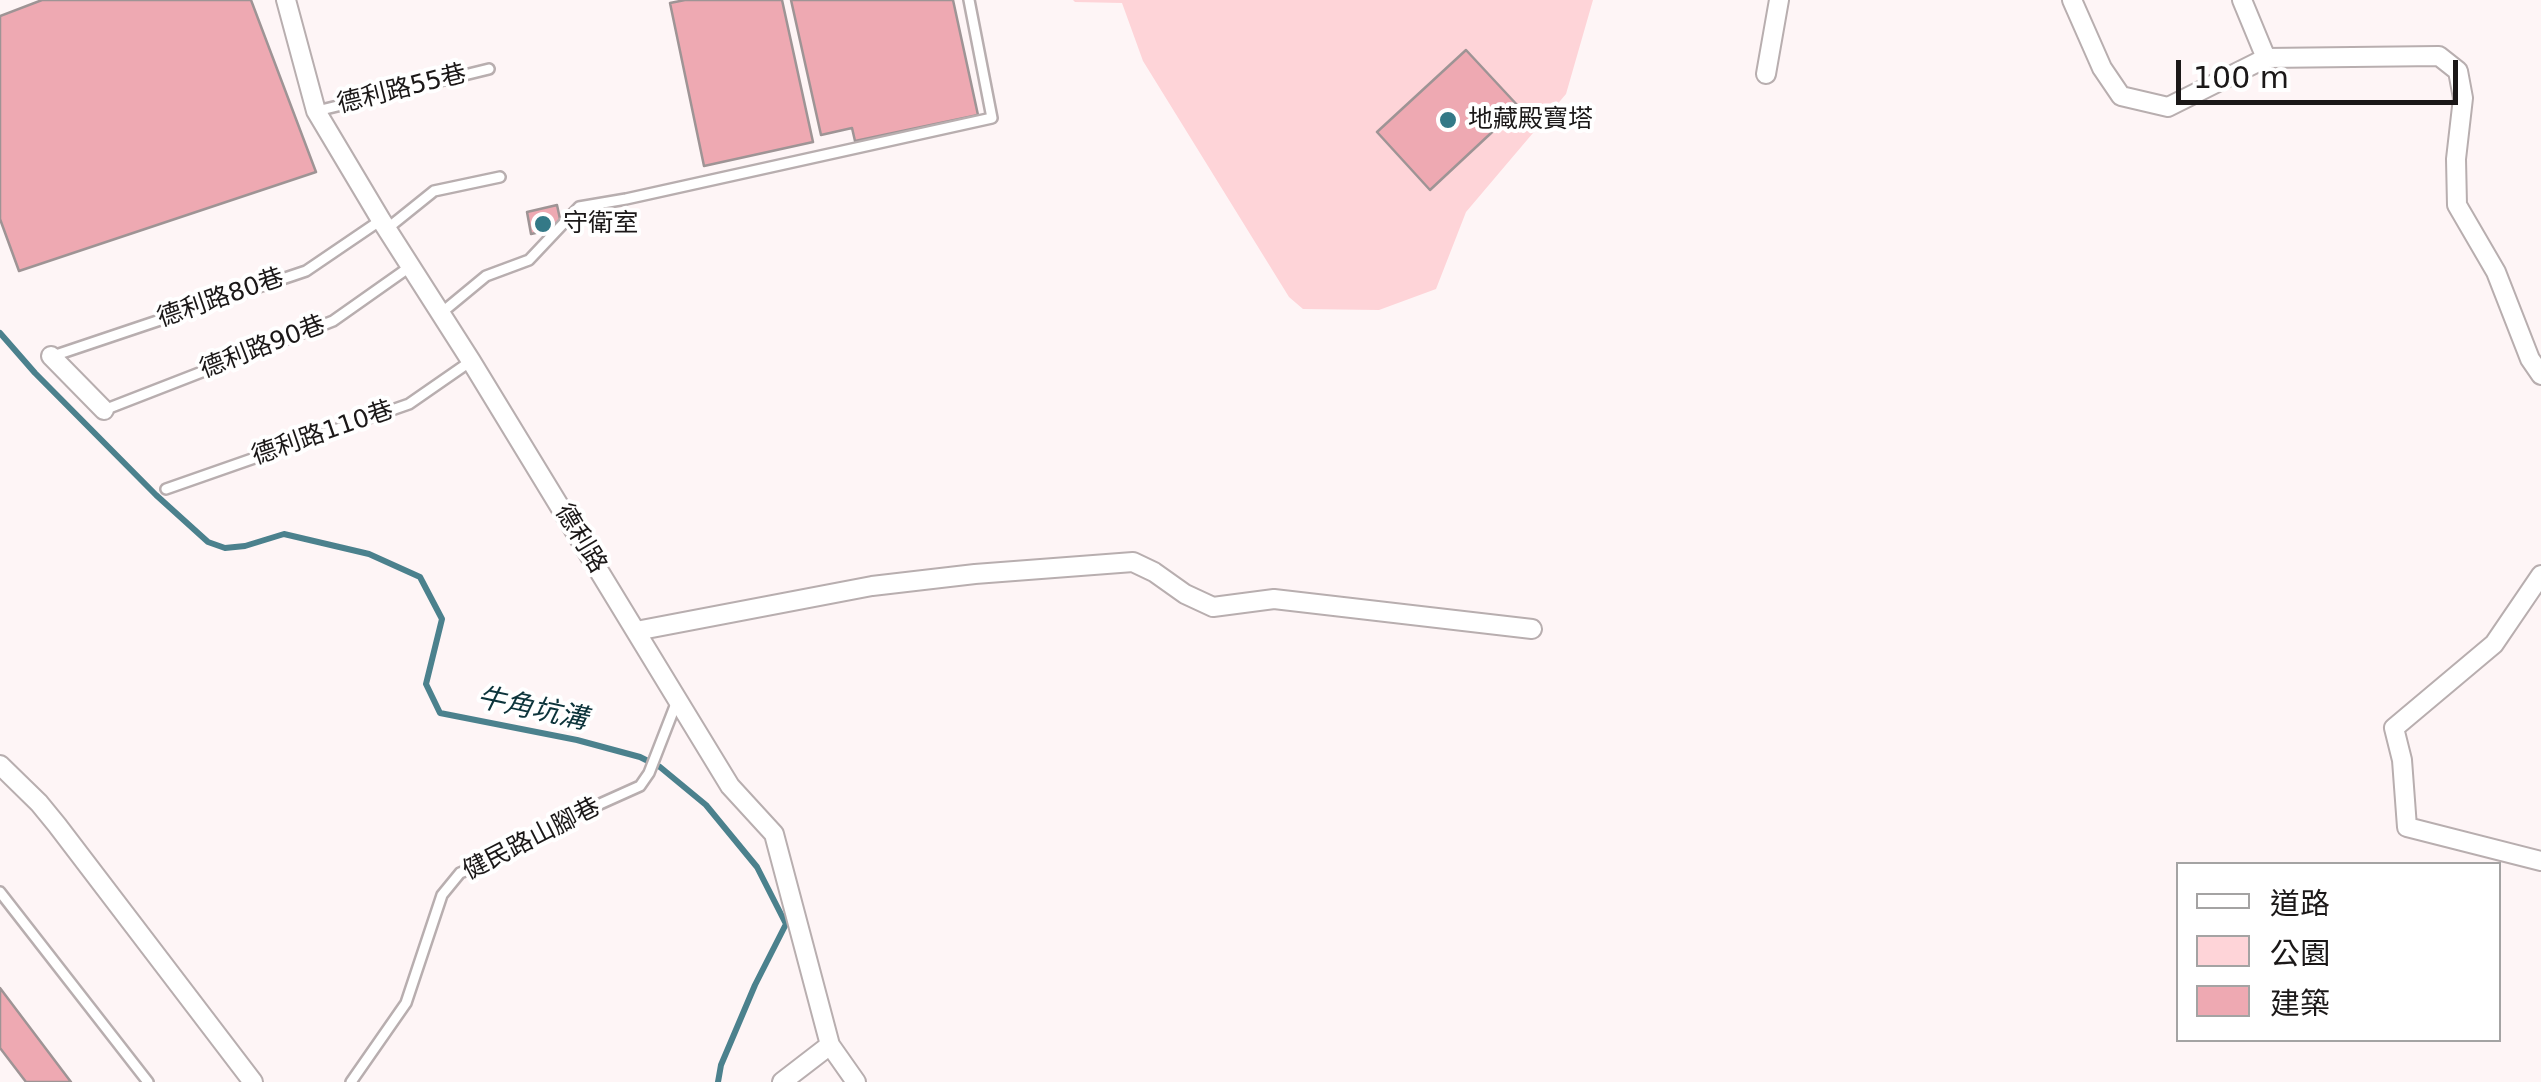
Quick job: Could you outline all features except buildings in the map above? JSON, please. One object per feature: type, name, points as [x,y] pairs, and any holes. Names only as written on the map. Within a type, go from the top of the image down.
[{"type":"street","name":"德利路","points":[[286,0],[316,111],[730,786],[774,834],[830,1044],[856,1082]]},
{"type":"street","points":[[1766,74],[1779,0]]},
{"type":"street","points":[[2072,0],[2102,68],[2121,96],[2168,107],[2266,58],[2438,56],[2458,71],[2462,98],[2456,159],[2457,205],[2496,272],[2530,360],[2541,375]]},
{"type":"street","points":[[2242,0],[2266,58]]},
{"type":"street","points":[[51,356],[104,410]]},
{"type":"street","points":[[636,631],[872,586],[1133,562],[1213,607],[1274,599],[1532,629]]},
{"type":"street","points":[[2541,575],[2494,644],[2394,728],[2402,760],[2407,827],[2541,861]]},
{"type":"street","points":[[0,765],[56,824],[253,1082]]},
{"type":"street","points":[[782,1082],[830,1044]]},
{"type":"lane","points":[[440,314],[486,276],[528,260],[579,207],[992,118],[969,0]]},
{"type":"lane","name":"德利路55巷","points":[[316,111],[489,69]]},
{"type":"lane","name":"德利路80巷","points":[[51,356],[306,270],[434,191],[500,177]]},
{"type":"lane","name":"德利路90巷","points":[[104,410],[333,322],[412,266]]},
{"type":"lane","name":"德利路110巷","points":[[166,489],[410,404],[471,360]]},
{"type":"lane","name":"健民路山腳巷","points":[[351,1082],[406,1002],[442,895],[460,873],[640,786],[678,700]]},
{"type":"lane","points":[[0,892],[148,1082]]},
{"type":"green space","points":[[1073,0],[1593,0],[1566,94],[1466,212],[1436,289],[1379,310],[1303,309],[1289,297],[1143,61],[1122,3]]},
{"type":"waterway","name":"牛角坑溝","points":[[0,333],[156,495],[208,542],[225,548],[245,546],[284,534],[369,554],[420,577],[442,619],[426,684],[440,713],[577,740],[640,757],[660,767],[706,805],[757,867],[786,924],[755,985],[721,1065],[718,1082]]},
{"type":"place","name":"地藏殿寶塔","points":[[1448,120]]},
{"type":"place","name":"守衛室","points":[[543,224]]}]
